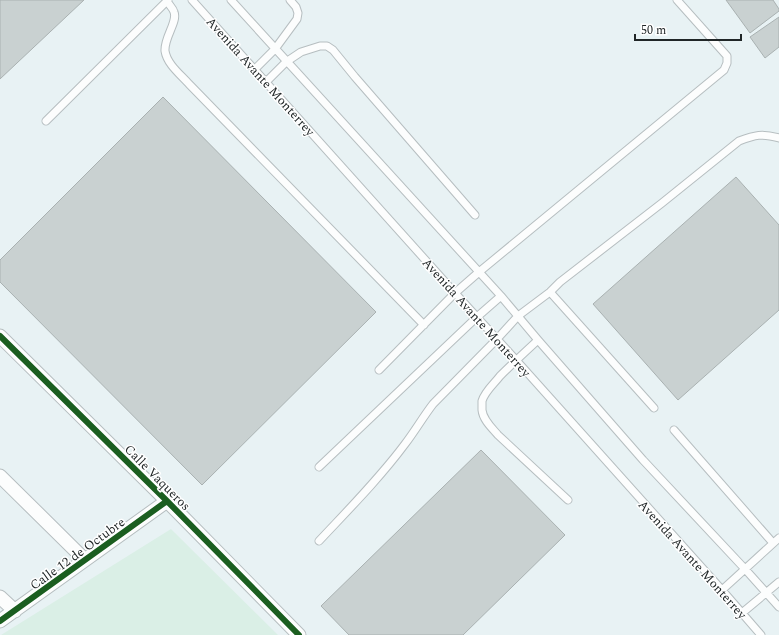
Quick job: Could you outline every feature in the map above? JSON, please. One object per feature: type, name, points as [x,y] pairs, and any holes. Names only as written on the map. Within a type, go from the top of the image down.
[{"type":"street","name":"Calle Vaqueros","points":[[0,336],[167,501],[299,635]]},
{"type":"street","points":[[0,476],[85,560]]},
{"type":"street","name":"Calle 12 de Octubre","points":[[0,621],[167,501]]},
{"type":"street","points":[[0,597],[15,611]]},
{"type":"lane","name":"Avenida Avante Monterrey","points":[[192,0],[761,635]]},
{"type":"lane","points":[[231,0],[501,296],[643,460],[779,607]]},
{"type":"lane","points":[[255,70],[275,49],[296,19],[298,13],[296,7],[290,0]]},
{"type":"lane","points":[[379,370],[455,293],[479,272],[724,70],[726,56],[677,0]]},
{"type":"lane","points":[[46,121],[168,1],[174,11],[175,16],[166,41],[165,51],[170,64],[424,325]]},
{"type":"lane","points":[[266,82],[286,62],[301,52],[320,46],[327,46],[333,50],[475,215]]},
{"type":"lane","points":[[319,542],[393,460],[433,404],[518,316],[662,203],[739,140],[754,135],[768,135],[779,138]]},
{"type":"lane","points":[[550,292],[654,408]]},
{"type":"lane","points":[[319,467],[501,296]]},
{"type":"lane","points":[[538,340],[491,386],[482,402],[482,411],[489,426],[498,436],[568,500]]},
{"type":"lane","points":[[674,430],[773,543]]},
{"type":"lane","points":[[722,590],[779,538]]},
{"type":"lane","points":[[742,614],[779,582]]},
{"type":"green space","points":[[171,529],[278,635],[1,635]]},
{"type":"building","points":[[0,0],[84,0],[0,79]]},
{"type":"building","points":[[726,0],[773,0],[779,11],[750,33]]},
{"type":"building","points":[[779,17],[779,47],[765,58],[750,37]]},
{"type":"building","points":[[163,97],[376,312],[202,485],[0,282],[0,260]]},
{"type":"building","points":[[736,177],[779,225],[779,310],[678,400],[593,304]]},
{"type":"building","points":[[481,450],[565,535],[463,635],[349,635],[321,606]]},
{"type":"cycle path","points":[[0,336],[167,501],[299,635]]},
{"type":"cycle path","points":[[0,621],[167,501]]}]
